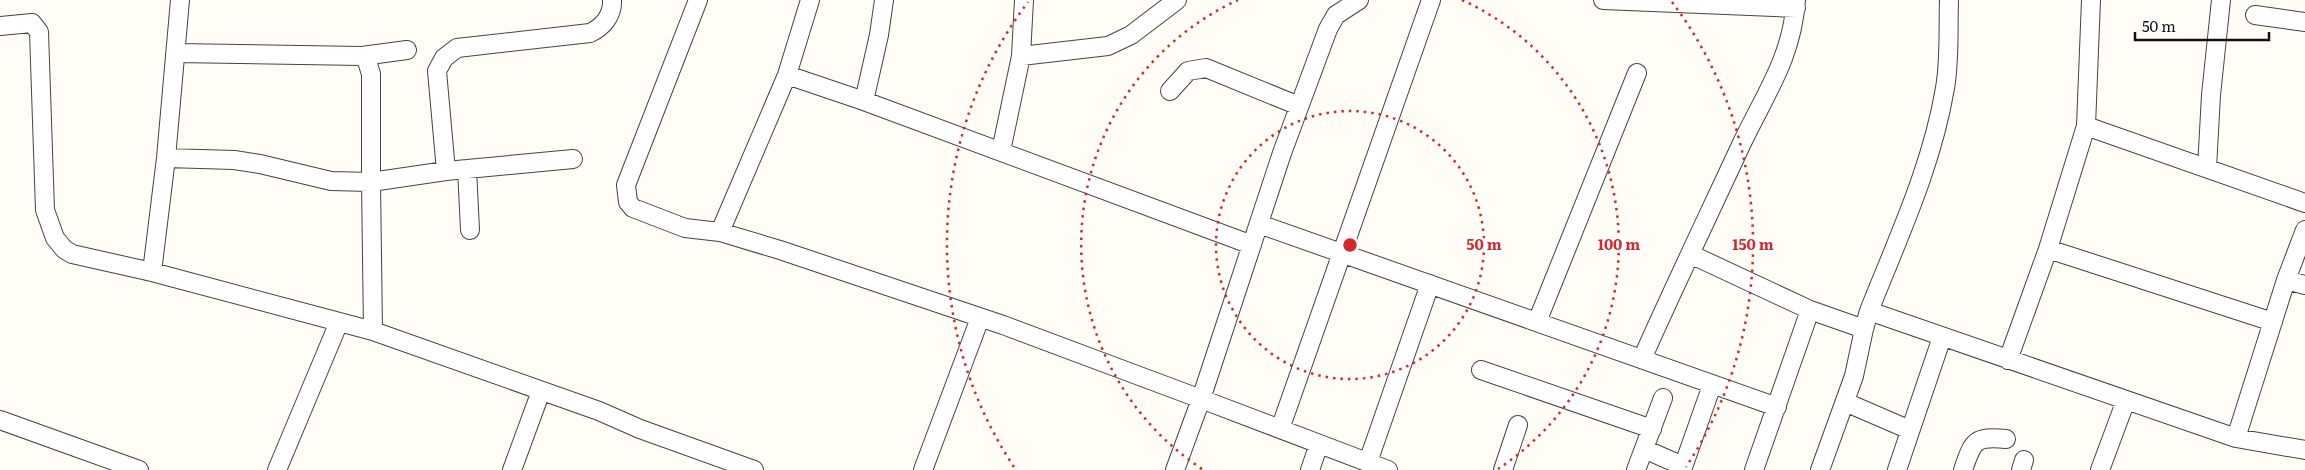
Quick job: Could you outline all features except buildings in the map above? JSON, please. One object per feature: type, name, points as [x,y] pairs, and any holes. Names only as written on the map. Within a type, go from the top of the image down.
[{"type":"street","points":[[152,272],[166,158],[180,0]]},
{"type":"street","points":[[446,170],[437,71],[444,58],[457,48],[590,33],[598,30],[607,20],[612,0]]},
{"type":"street","points":[[698,0],[658,107],[626,185],[626,197],[633,208],[685,228],[720,232],[780,250],[980,318],[1201,398],[1388,470]]},
{"type":"street","points":[[720,232],[787,75],[810,0]]},
{"type":"street","points":[[864,101],[879,35],[884,0]]},
{"type":"street","points":[[1001,152],[1021,56],[1024,0]]},
{"type":"street","points":[[1175,470],[1328,29],[1336,15],[1351,3],[1359,0]]},
{"type":"street","points":[[1280,429],[1432,0]]},
{"type":"street","points":[[1603,0],[1796,4],[1795,18],[1781,68],[1743,140],[1642,360]]},
{"type":"street","points":[[1820,470],[1854,376],[1869,311],[1937,131],[1946,85],[1949,0]]},
{"type":"street","points":[[2008,360],[2048,249],[2086,126],[2091,0]]},
{"type":"street","points":[[2207,168],[2211,95],[2221,0]]},
{"type":"street","points":[[1021,56],[1108,46],[1131,35],[1173,2]]},
{"type":"street","points":[[2255,15],[2305,22]]},
{"type":"street","points":[[0,26],[32,22],[39,32],[45,210],[55,238],[64,249],[72,254],[152,272],[372,331],[754,470]]},
{"type":"street","points":[[176,53],[362,56],[407,50]]},
{"type":"street","points":[[362,56],[367,61],[371,74],[372,331]]},
{"type":"street","points":[[1170,92],[1188,71],[1206,68],[1300,106]]},
{"type":"street","points":[[1537,322],[1637,73]]},
{"type":"street","points":[[787,75],[864,101],[1252,245]]},
{"type":"street","points":[[2086,126],[2305,203]]},
{"type":"street","points":[[166,158],[234,160],[260,164],[331,181],[371,182],[446,170],[573,159]]},
{"type":"street","points":[[467,169],[470,230]]},
{"type":"street","points":[[1259,224],[1343,252],[1777,407]]},
{"type":"street","points":[[2236,438],[2286,280],[2305,230]]},
{"type":"street","points":[[2048,249],[2273,322]]},
{"type":"street","points":[[1690,254],[1810,310],[1864,329]]},
{"type":"street","points":[[2286,280],[2305,285]]},
{"type":"street","points":[[1368,462],[1430,284]]},
{"type":"street","points":[[1754,470],[1810,310]]},
{"type":"street","points":[[1869,311],[2236,438],[2305,450]]},
{"type":"street","points":[[923,470],[980,318]]},
{"type":"street","points":[[277,470],[339,322]]},
{"type":"street","points":[[1897,470],[1942,337]]},
{"type":"street","points":[[1481,370],[1652,429]]},
{"type":"street","points":[[1644,449],[1683,468],[1712,384]]},
{"type":"street","points":[[512,470],[541,392]]},
{"type":"street","points":[[1636,470],[1663,398]]},
{"type":"street","points":[[2100,470],[2126,400]]},
{"type":"street","points":[[1845,402],[1910,430]]},
{"type":"street","points":[[0,420],[131,469]]},
{"type":"street","points":[[1503,470],[1518,425]]},
{"type":"street","points":[[1963,470],[1972,444],[1977,440],[1988,437],[2006,439]]},
{"type":"street","points":[[1310,470],[1319,444]]}]
